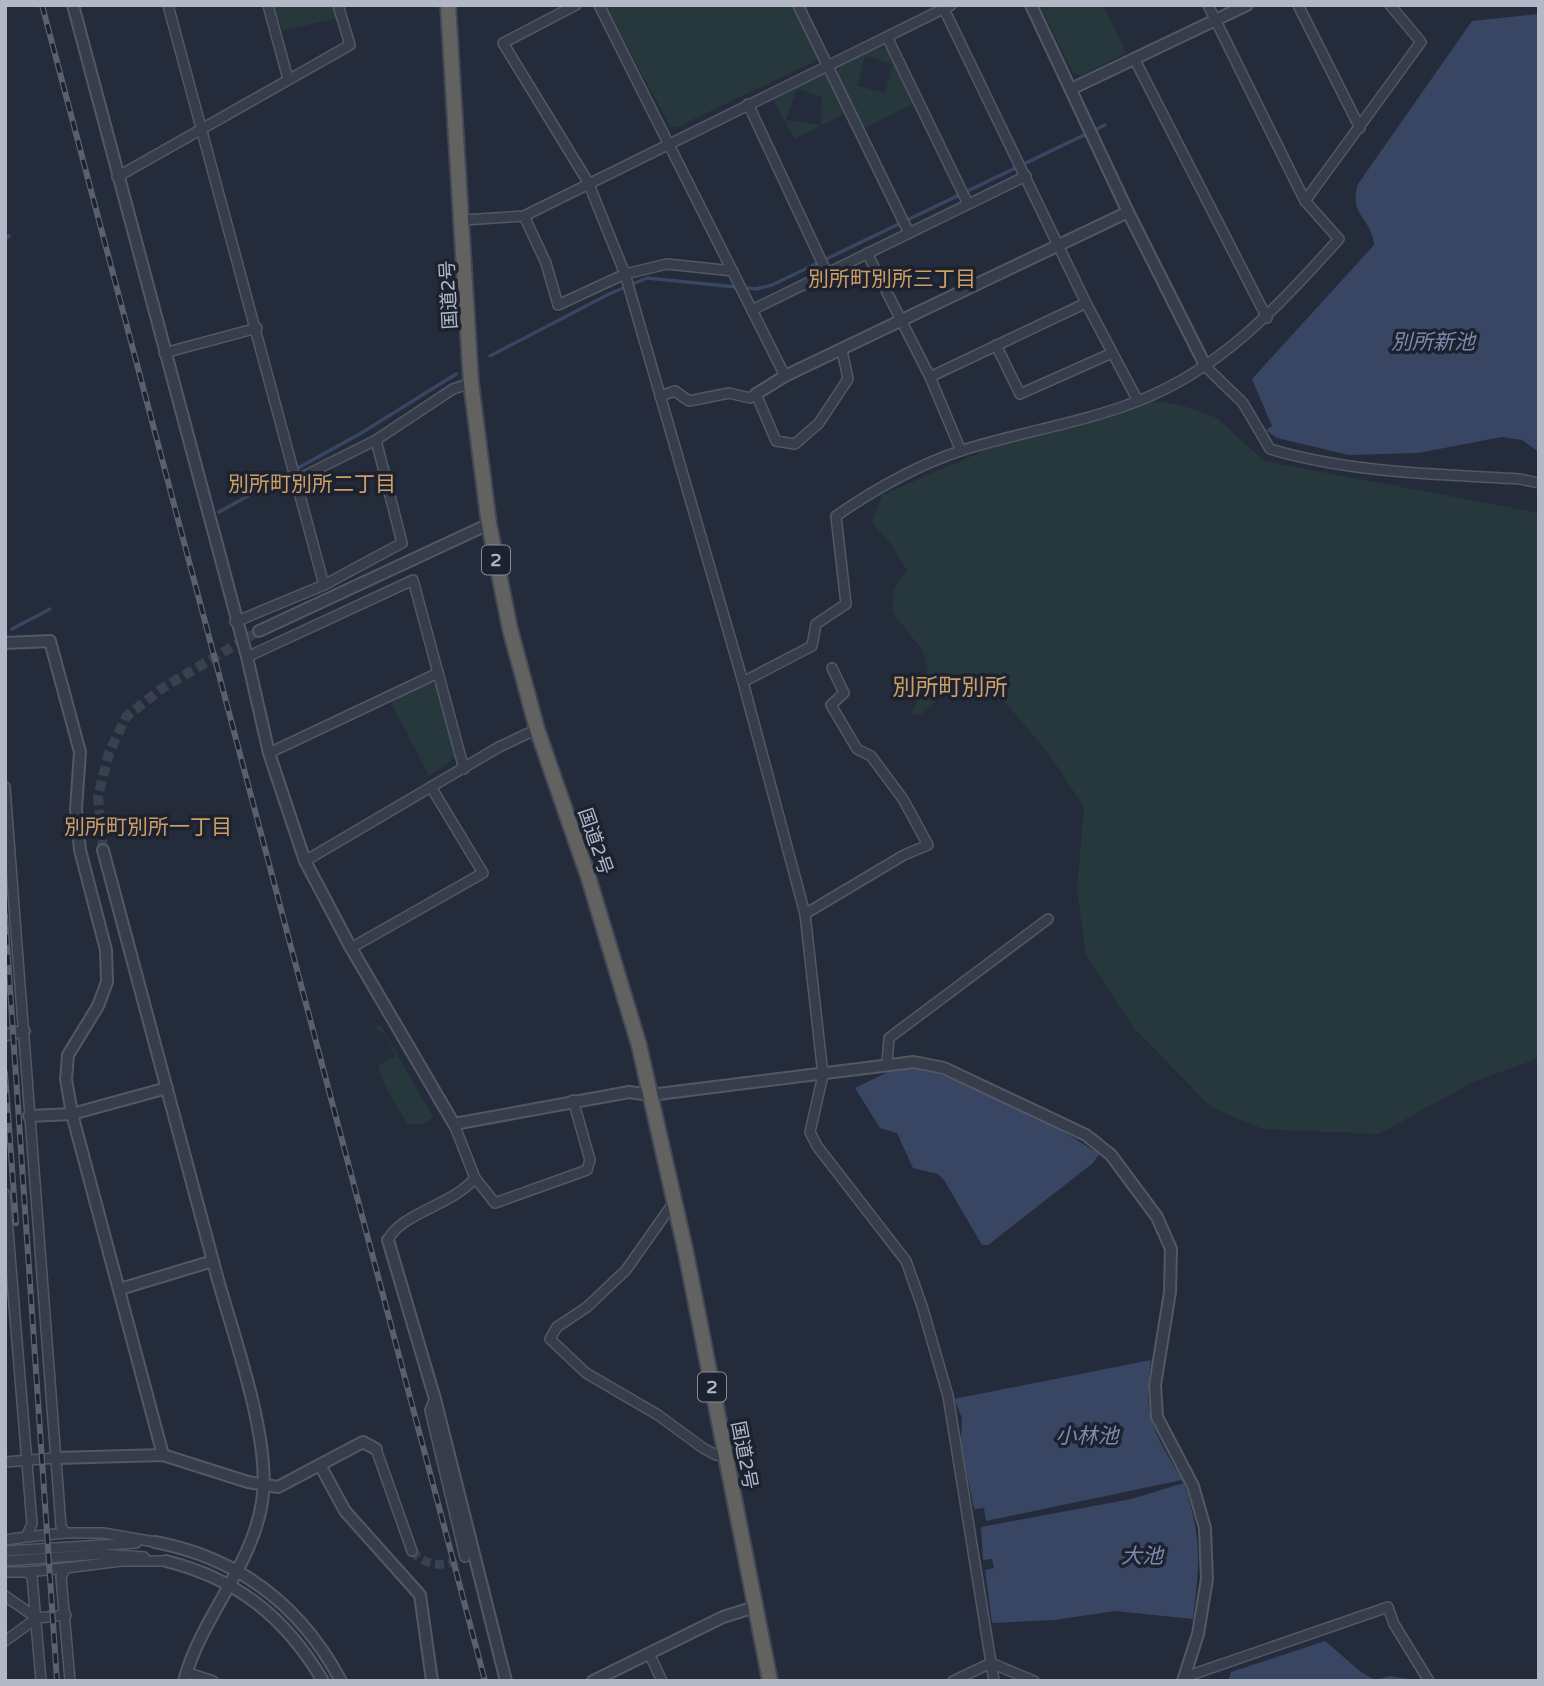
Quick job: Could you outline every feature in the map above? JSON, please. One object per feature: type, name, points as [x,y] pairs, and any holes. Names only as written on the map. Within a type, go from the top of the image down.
[{"type":"highway","name":"国道2号","points":[[448,5],[471,383],[489,524],[510,629],[537,729],[623,989],[650,1095],[686,1253],[770,1681]]},
{"type":"street","points":[[72,5],[235,622],[247,657],[269,753],[305,861],[351,948],[454,1124],[475,1178],[495,1203],[587,1170],[590,1160],[573,1100]]},
{"type":"street","points":[[168,5],[296,472],[324,585]]},
{"type":"street","points":[[268,5],[288,79]]},
{"type":"street","points":[[117,177],[203,131],[349,45],[338,5]]},
{"type":"street","points":[[576,5],[503,43],[588,182],[625,274],[743,682],[805,914],[822,1075],[810,1132],[817,1146],[906,1261],[948,1396],[994,1681]]},
{"type":"street","points":[[599,5],[785,376]]},
{"type":"street","points":[[798,5],[909,233]]},
{"type":"street","points":[[1031,5],[1128,212],[1206,367],[1243,404],[1270,449],[1312,461],[1389,472],[1520,479],[1539,483]]},
{"type":"street","points":[[743,682],[812,646],[816,624],[846,604],[836,516],[880,485],[961,451],[1138,401],[1206,367],[1267,318],[1339,239],[1306,201],[1208,5]]},
{"type":"street","points":[[1071,89],[1247,5]]},
{"type":"street","points":[[1297,5],[1360,128]]},
{"type":"street","points":[[1306,201],[1421,42],[1390,5]]},
{"type":"street","points":[[463,220],[524,216],[946,6],[1086,303],[1138,401]]},
{"type":"street","points":[[887,37],[968,204]]},
{"type":"street","points":[[1136,60],[1267,318]]},
{"type":"street","points":[[748,104],[827,273]]},
{"type":"street","points":[[752,310],[1026,176]]},
{"type":"street","points":[[660,396],[675,391],[690,401],[729,393],[750,398],[785,376],[1128,212]]},
{"type":"street","points":[[524,216],[546,263],[558,305],[625,274],[667,264],[733,271]]},
{"type":"street","points":[[867,253],[930,377],[961,451]]},
{"type":"street","points":[[930,377],[1086,303]]},
{"type":"street","points":[[164,353],[257,328]]},
{"type":"street","points":[[996,345],[1020,394],[1112,353]]},
{"type":"street","points":[[756,394],[776,441],[795,444],[819,422],[848,379],[842,350]]},
{"type":"street","points":[[296,472],[376,440],[453,389],[471,383]]},
{"type":"street","points":[[235,622],[324,585],[402,543],[376,440]]},
{"type":"street","points":[[259,631],[489,524]]},
{"type":"street","points":[[247,657],[413,580],[464,769]]},
{"type":"street","points":[[5,643],[50,641],[80,752],[76,809],[80,850],[106,950],[107,982],[98,1006],[68,1055],[66,1079],[72,1114],[163,1455]]},
{"type":"street","points":[[805,914],[904,855],[928,845],[903,799],[871,757],[857,749],[831,705],[844,693],[832,668]]},
{"type":"street","points":[[269,753],[438,673]]},
{"type":"street","points":[[305,861],[499,747],[537,729]]},
{"type":"street","points":[[5,787],[55,1458],[61,1525],[65,1533]]},
{"type":"street","points":[[351,948],[483,873],[431,787]]},
{"type":"street","points":[[103,850],[258,1429],[264,1485],[259,1517],[236,1570],[202,1633],[185,1676],[213,1681]]},
{"type":"street","points":[[887,1063],[889,1038],[1048,919]]},
{"type":"street","points":[[5,1035],[24,1031]]},
{"type":"street","points":[[454,1124],[573,1100],[629,1092],[650,1095],[822,1075],[887,1063],[914,1062],[944,1068],[1086,1135],[1111,1156],[1157,1217],[1171,1249],[1170,1292],[1155,1385],[1157,1417],[1193,1486],[1205,1528],[1207,1580],[1198,1634],[1184,1679]]},
{"type":"street","points":[[29,1116],[72,1114],[167,1088]]},
{"type":"street","points":[[475,1178],[450,1200],[393,1228],[388,1240],[435,1399],[506,1681]]},
{"type":"street","points":[[5,1194],[24,1460],[32,1524],[26,1536]]},
{"type":"street","points":[[674,1202],[626,1270],[587,1307],[557,1327],[550,1339],[586,1373],[658,1415],[703,1448],[724,1456]]},
{"type":"street","points":[[120,1289],[213,1261]]},
{"type":"street","points":[[435,1399],[430,1410],[465,1556]]},
{"type":"street","points":[[5,1462],[163,1455],[278,1487],[363,1442],[376,1449],[412,1551]]},
{"type":"street","points":[[320,1465],[345,1511],[415,1587],[422,1605],[432,1681]]},
{"type":"street","points":[[5,1540],[65,1533],[103,1533],[188,1550],[236,1570],[292,1611],[315,1638],[341,1677]]},
{"type":"street","points":[[5,1551],[155,1542]]},
{"type":"street","points":[[5,1561],[116,1554],[166,1561],[228,1585],[277,1619],[298,1641],[321,1681]]},
{"type":"street","points":[[5,1572],[121,1561],[166,1561]]},
{"type":"street","points":[[66,1568],[61,1577],[70,1681]]},
{"type":"street","points":[[27,1572],[32,1576],[35,1590],[41,1681]]},
{"type":"street","points":[[5,1596],[37,1618]]},
{"type":"street","points":[[593,1681],[723,1617],[755,1607]]},
{"type":"street","points":[[1184,1679],[1388,1607],[1394,1625],[1429,1681]]},
{"type":"street","points":[[5,1641],[37,1618],[65,1615]]},
{"type":"street","points":[[649,1653],[662,1681]]},
{"type":"street","points":[[953,1681],[991,1663],[1034,1681]]},
{"type":"shaded area","points":[[275,5],[333,5],[337,18],[282,31]]},
{"type":"shaded area","points":[[605,5],[794,5],[818,56],[813,62],[677,127],[670,126]]},
{"type":"shaded area","points":[[1040,5],[1103,5],[1126,53],[1080,76],[1073,73]]},
{"type":"shaded area","points":[[880,47],[887,49],[915,103],[864,128],[836,72],[839,66]],"holes":[[[865,56],[893,64],[885,93],[857,86]]]},
{"type":"shaded area","points":[[821,73],[828,77],[846,113],[794,139],[773,98]],"holes":[[[797,89],[822,97],[821,125],[786,120]]]},
{"type":"shaded area","points":[[1131,399],[1178,404],[1217,418],[1264,461],[1539,513],[1539,1058],[1471,1083],[1379,1134],[1263,1129],[1211,1107],[1134,1028],[1086,955],[1077,890],[1084,807],[1049,754],[1003,700],[973,677],[962,679],[920,715],[912,714],[928,670],[923,651],[892,612],[894,588],[907,571],[891,544],[872,523],[882,495],[1041,426]]},
{"type":"shaded area","points":[[429,682],[437,684],[456,757],[429,776],[391,702]]},
{"type":"shaded area","points":[[381,1026],[433,1117],[424,1123],[407,1123],[385,1086],[378,1066],[396,1056],[384,1033],[375,1029]]},
{"type":"water","name":"別所新池","points":[[1539,14],[1539,452],[1522,440],[1502,437],[1418,453],[1349,455],[1277,438],[1266,430],[1272,426],[1252,379],[1374,245],[1369,228],[1356,203],[1358,184],[1472,21]]},
{"type":"water","points":[[913,1068],[958,1081],[1009,1103],[1099,1154],[1093,1163],[988,1245],[982,1245],[944,1180],[938,1174],[913,1168],[897,1133],[880,1128],[855,1088],[890,1071]]},
{"type":"water","name":"小林池","points":[[1151,1360],[1149,1411],[1158,1436],[1182,1480],[986,1521],[984,1508],[974,1509],[961,1444],[962,1418],[954,1399]]},
{"type":"water","name":"大池","points":[[1184,1483],[1194,1520],[1198,1550],[1193,1619],[1115,1611],[1054,1620],[992,1623],[985,1570],[994,1568],[992,1559],[983,1560],[981,1527],[1131,1499]]},
{"type":"water","points":[[1325,1641],[1361,1672],[1375,1680],[1390,1676],[1420,1681],[1228,1681],[1231,1672]]},
{"type":"waterway","points":[[490,356],[609,294],[647,278],[756,289],[772,285],[1105,125]]},
{"type":"waterway","points":[[5,239],[9,236]]},
{"type":"waterway","points":[[219,512],[363,432],[456,374]]},
{"type":"waterway","points":[[12,629],[50,609]]},
{"type":"tunnel","points":[[103,850],[98,796],[109,753],[126,717],[161,689],[259,631]]},
{"type":"tunnel","points":[[412,1551],[424,1561],[437,1564],[451,1563],[465,1557]]},
{"type":"railway","points":[[42,5],[485,1681]]},
{"type":"railway","points":[[5,915],[57,1681]]},
{"type":"railway","points":[[5,1073],[16,1223]]},
{"type":"district","name":"別所町別所三丁目","points":[[892,279]]},
{"type":"district","name":"別所町別所二丁目","points":[[312,484]]},
{"type":"district","name":"別所町別所","points":[[950,687]]},
{"type":"district","name":"別所町別所一丁目","points":[[148,827]]}]
